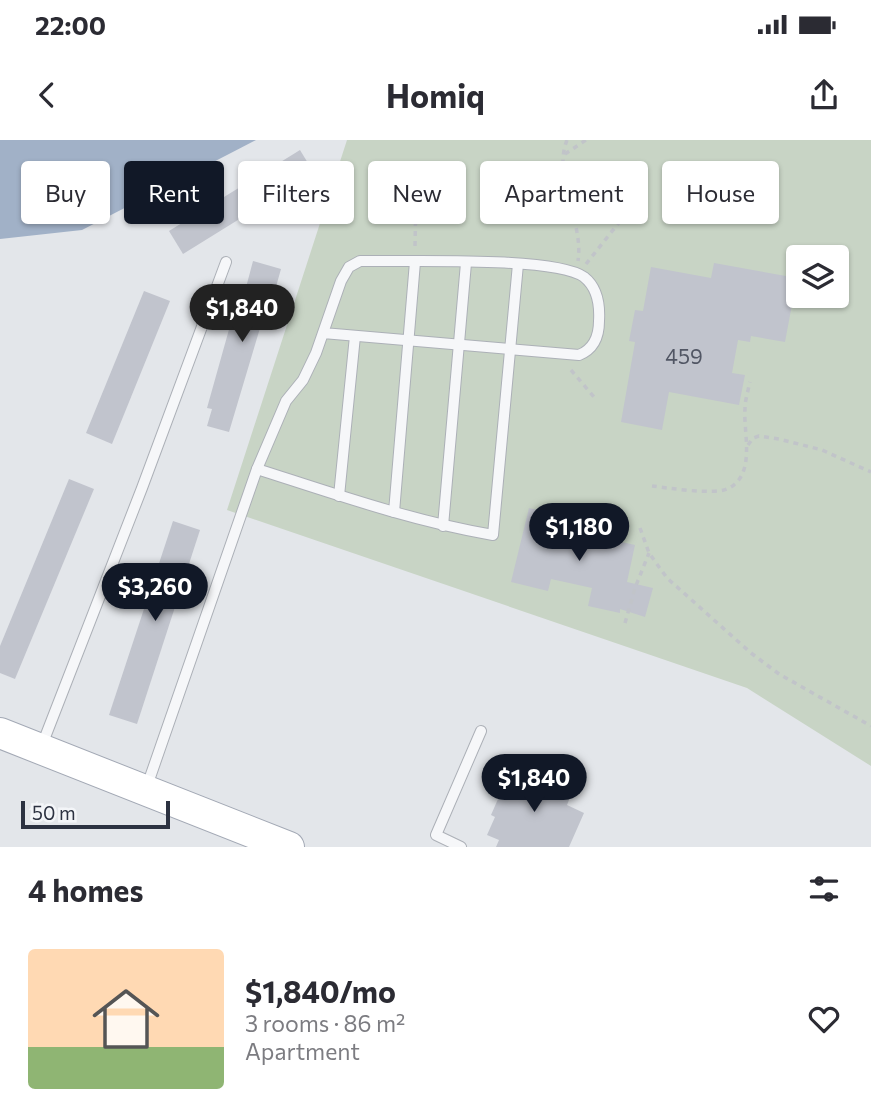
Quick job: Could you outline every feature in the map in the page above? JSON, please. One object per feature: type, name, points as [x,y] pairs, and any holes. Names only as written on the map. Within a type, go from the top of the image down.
[{"type":"main road","points":[[0,733],[289,847]]},
{"type":"lane","points":[[145,790],[257,468],[286,401],[303,380],[341,281],[349,267],[360,261],[518,264],[564,268],[586,278],[599,304],[597,336],[586,352],[579,355],[323,333]]},
{"type":"lane","points":[[40,749],[142,488],[226,262]]},
{"type":"lane","points":[[394,512],[415,262]]},
{"type":"lane","points":[[443,526],[466,263]]},
{"type":"lane","points":[[257,468],[394,512],[493,536],[518,264]]},
{"type":"lane","points":[[339,496],[355,336]]},
{"type":"lane","points":[[431,847],[481,731]]},
{"type":"lane","points":[[436,835],[461,847]]},
{"type":"path","points":[[567,140],[565,177],[579,242],[576,273]]},
{"type":"path","points":[[565,154],[586,140]]},
{"type":"path","points":[[415,262],[416,224]]},
{"type":"path","points":[[576,273],[617,224]]},
{"type":"path","points":[[558,355],[594,397]]},
{"type":"path","points":[[747,451],[745,408],[750,382]]},
{"type":"path","points":[[652,486],[728,489],[741,474],[751,440],[763,435],[822,450],[871,472]]},
{"type":"path","points":[[640,527],[649,553],[667,578],[765,665],[871,726]]},
{"type":"path","points":[[625,623],[649,553]]},
{"type":"green space","points":[[347,140],[871,140],[871,766],[747,688],[227,510],[320,224],[354,224],[354,161],[340,161]]},
{"type":"water","points":[[0,140],[256,140],[215,161],[124,161],[124,208],[110,216],[110,161],[21,161],[21,224],[94,224],[82,230],[0,239]]},
{"type":"building","points":[[300,150],[307,161],[282,161]]},
{"type":"building","points":[[238,188],[238,220],[183,254],[169,231],[180,224],[224,224],[224,197]]},
{"type":"building","points":[[253,261],[281,269],[229,432],[207,426],[212,409],[207,408],[235,308],[240,310]]},
{"type":"building","points":[[714,263],[786,276],[786,308],[791,308],[785,342],[751,336],[750,342],[738,340],[732,373],[745,375],[739,405],[669,392],[662,430],[621,422],[635,342],[629,341],[635,310],[643,311],[651,267],[711,278]]},
{"type":"building","points":[[144,291],[170,301],[112,444],[86,433]]},
{"type":"building","points":[[69,479],[94,489],[15,679],[0,673],[0,646]]},
{"type":"building","points":[[529,508],[567,517],[564,527],[635,545],[627,582],[653,588],[645,617],[620,609],[620,613],[588,606],[592,588],[551,579],[548,591],[511,582]]},
{"type":"building","points":[[173,521],[200,530],[137,724],[109,715]]},
{"type":"building","points":[[518,768],[572,792],[567,805],[584,813],[569,847],[496,847],[499,840],[487,835],[495,817],[491,815],[505,783],[511,785]]}]
